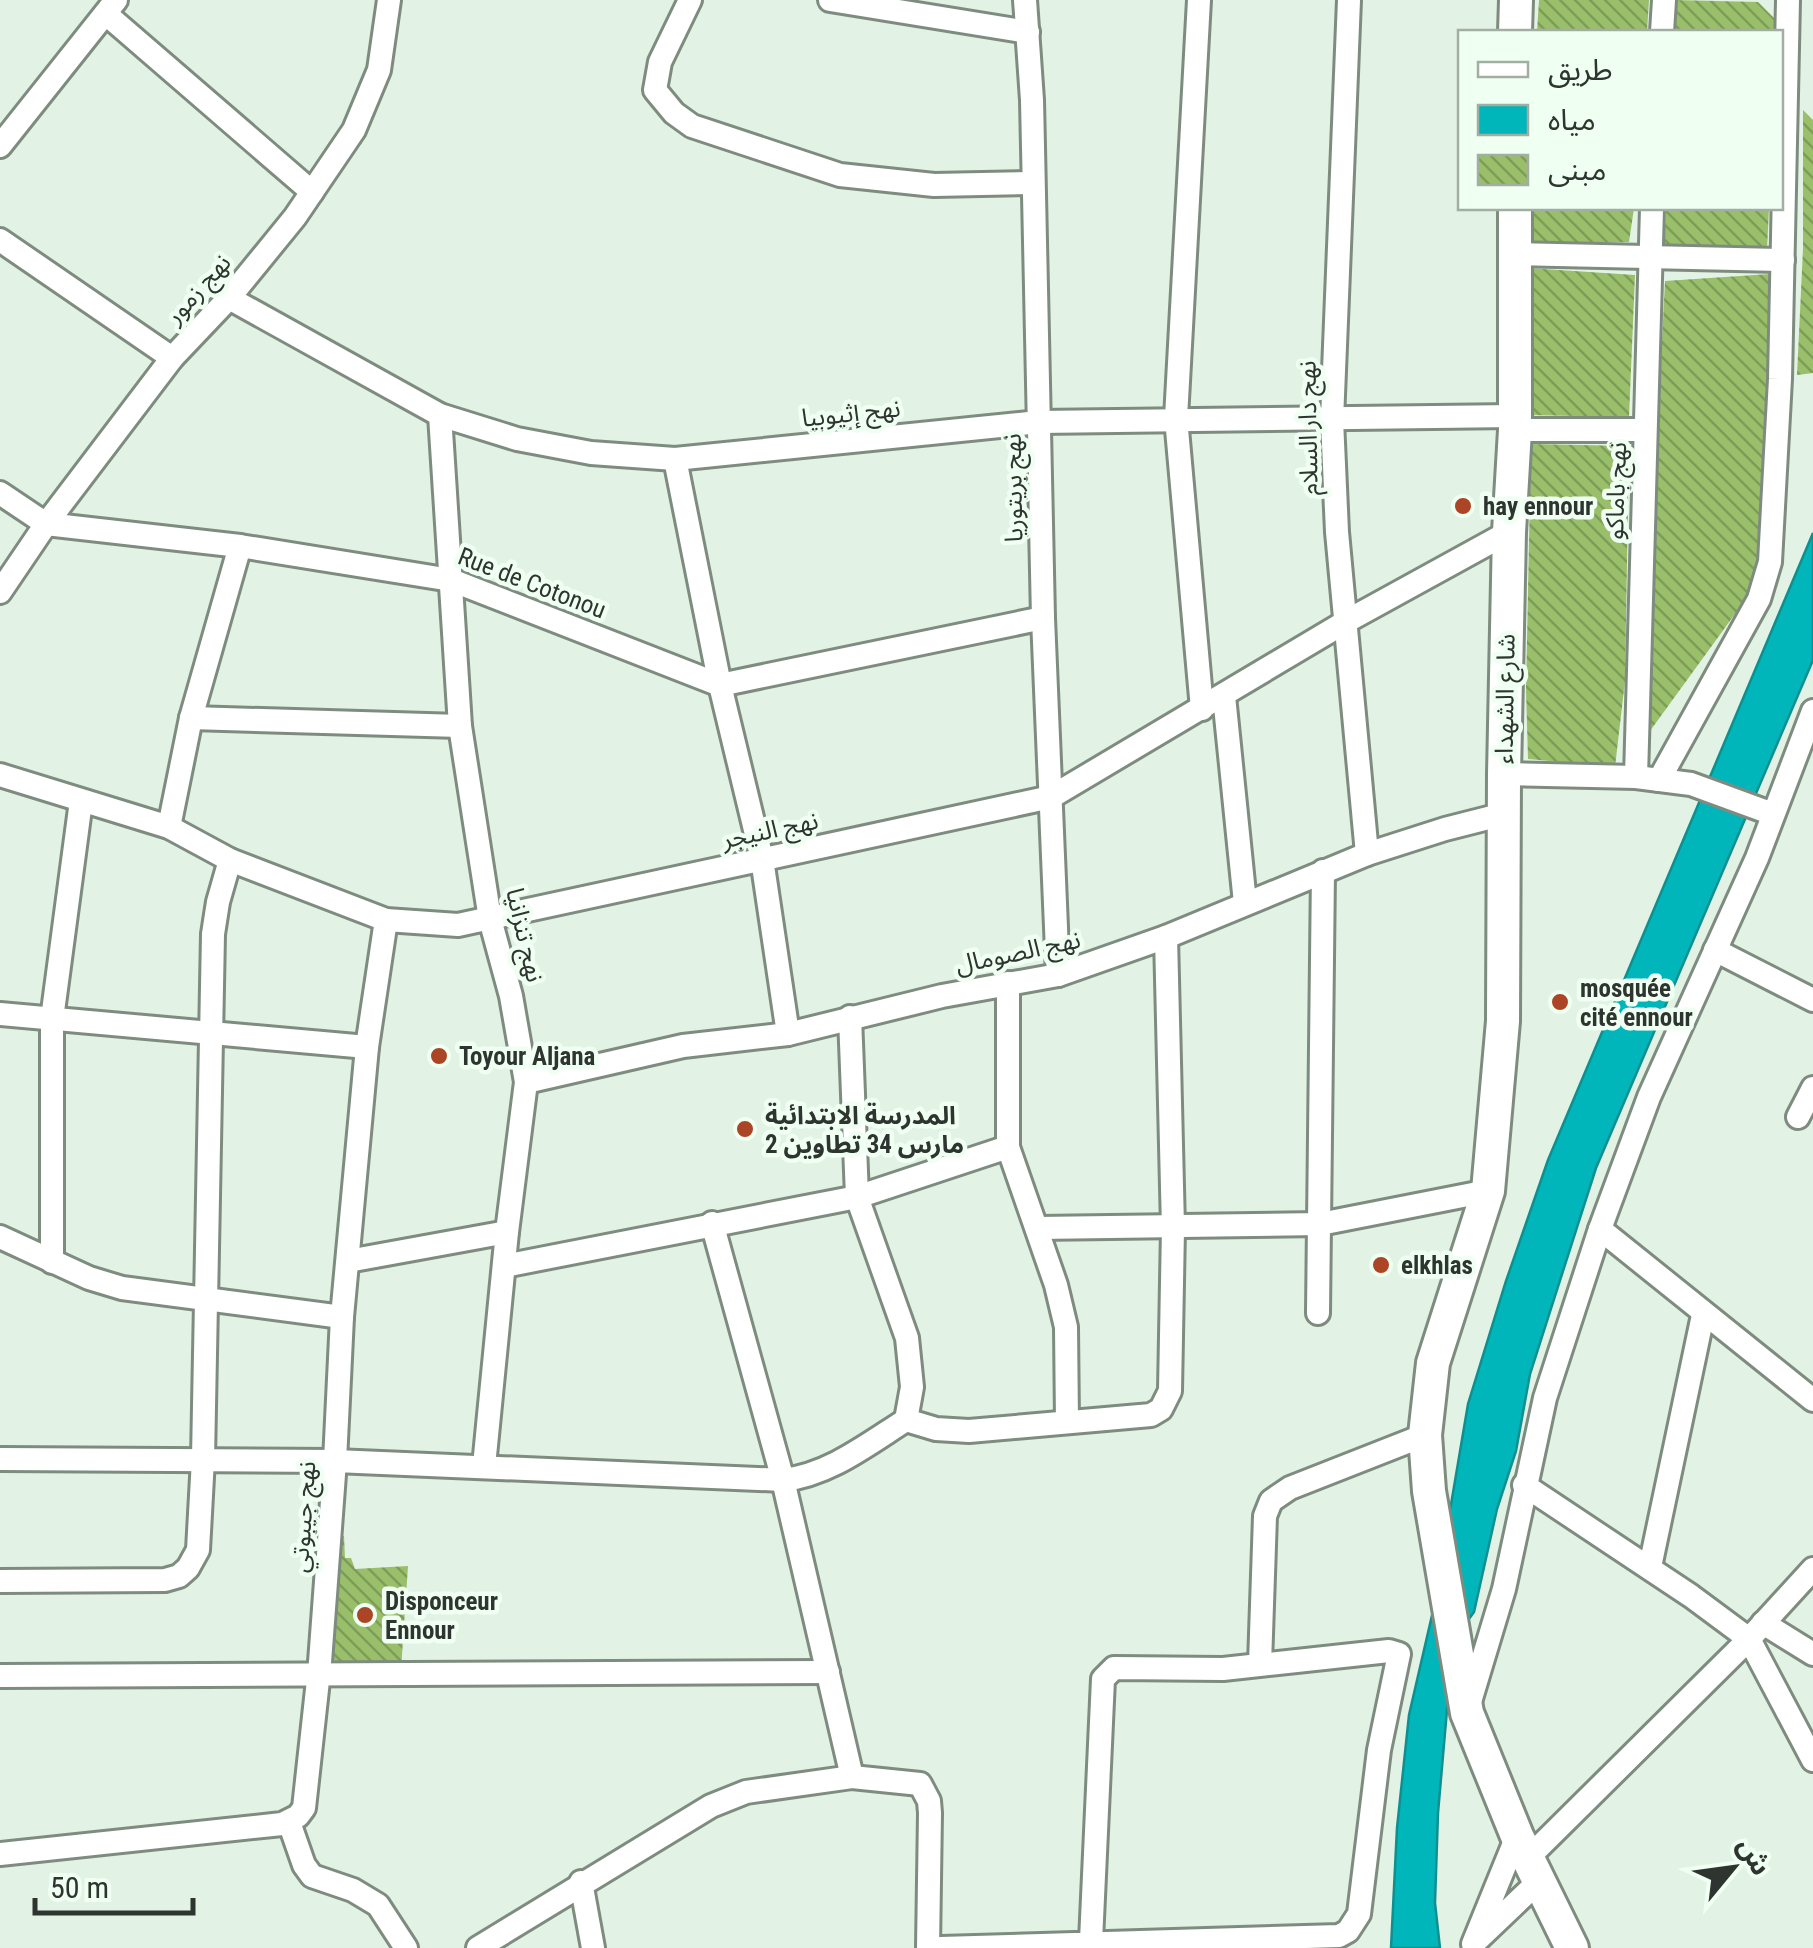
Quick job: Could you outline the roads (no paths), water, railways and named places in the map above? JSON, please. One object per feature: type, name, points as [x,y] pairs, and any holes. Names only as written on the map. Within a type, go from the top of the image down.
[{"type":"main road","points":[[1516,0],[1516,30]]},
{"type":"main road","name":"شارع الشهداء","points":[[1515,210],[1515,423],[1504,774],[1503,1021],[1488,1191],[1433,1363],[1425,1436],[1429,1491],[1467,1713],[1528,1859],[1572,1948]]},
{"type":"street","name":"نهج زمور","points":[[0,592],[46,524],[172,358],[229,298],[312,192],[354,130],[379,70],[388,0]]},
{"type":"street","points":[[690,0],[660,62],[655,90],[674,113],[692,126],[840,174],[934,186],[1033,183]]},
{"type":"street","points":[[830,0],[1028,32]]},
{"type":"street","name":"نهج بريتوريا","points":[[1025,0],[1058,975]]},
{"type":"street","points":[[1199,0],[1176,418],[1202,708]]},
{"type":"street","name":"نهج دار السلام","points":[[1349,0],[1332,420],[1337,532],[1367,854]]},
{"type":"street","points":[[1662,30],[1664,0]]},
{"type":"street","points":[[1647,778],[1759,599],[1770,562],[1788,0]]},
{"type":"street","points":[[0,146],[111,7],[312,192]]},
{"type":"street","name":"نهج باماكو","points":[[1647,778],[1645,430],[1652,210]]},
{"type":"street","points":[[0,240],[172,358]]},
{"type":"street","points":[[1515,254],[1782,260]]},
{"type":"street","name":"نهج إثيوبيا","points":[[229,298],[440,415],[517,438],[591,454],[676,459],[1038,422],[1176,418],[1515,423],[1645,430]]},
{"type":"street","name":"نهج تنزانيا","points":[[440,415],[460,726],[490,919],[512,996],[526,1082],[484,1466]]},
{"type":"street","points":[[676,459],[720,685],[762,859],[788,1034]]},
{"type":"street","name":"Rue de Cotonou","points":[[0,493],[46,524],[240,546],[451,580],[720,685]]},
{"type":"street","name":"نهج النيجر","points":[[0,774],[170,827],[230,860],[386,920],[458,925],[1051,797],[1347,622],[1509,532]]},
{"type":"street","points":[[170,827],[191,718],[240,546]]},
{"type":"street","points":[[720,685],[1043,618]]},
{"type":"street","points":[[1224,696],[1245,903]]},
{"type":"street","points":[[1467,1713],[1504,1589],[1546,1398],[1600,1230],[1649,1097],[1715,950],[1768,812],[1813,711]]},
{"type":"street","points":[[191,718],[460,726]]},
{"type":"street","points":[[1504,774],[1647,778],[1692,784],[1768,812]]},
{"type":"street","points":[[52,1262],[52,1019],[80,800]]},
{"type":"street","name":"نهج الصومال","points":[[526,1082],[683,1046],[788,1034],[850,1017],[1058,975],[1166,937],[1367,854],[1445,828],[1504,814]]},
{"type":"street","points":[[0,1580],[151,1582],[179,1576],[198,1550],[214,934],[230,860]]},
{"type":"street","points":[[1318,1313],[1323,871]]},
{"type":"street","name":"نهج جيبوتي","points":[[289,1822],[304,1808],[306,1796],[319,1675],[342,1317],[367,1048],[386,920]]},
{"type":"street","points":[[0,1459],[335,1461],[782,1480],[804,1478],[822,1470],[906,1420],[936,1429],[969,1431],[1151,1415],[1161,1409],[1170,1391],[1173,1228],[1166,937]]},
{"type":"street","points":[[1715,950],[1813,1000]]},
{"type":"street","points":[[1008,983],[1008,1147],[1038,1228],[1066,1327],[1067,1422]]},
{"type":"street","points":[[0,1014],[367,1048]]},
{"type":"street","points":[[850,1017],[857,1197],[908,1338],[912,1388],[906,1420]]},
{"type":"street","points":[[1798,1118],[1813,1088]]},
{"type":"street","points":[[504,1266],[857,1197],[1008,1147]]},
{"type":"street","points":[[1038,1228],[1320,1224],[1488,1191]]},
{"type":"street","points":[[712,1223],[782,1480],[852,1777]]},
{"type":"street","points":[[1600,1230],[1813,1400]]},
{"type":"street","points":[[348,1261],[507,1232]]},
{"type":"street","points":[[0,1237],[52,1262],[122,1288],[342,1317]]},
{"type":"street","points":[[1650,1568],[1704,1316]]},
{"type":"street","points":[[1260,1664],[1265,1516],[1272,1500],[1290,1488],[1425,1436]]},
{"type":"street","points":[[1524,1485],[1650,1568],[1756,1631],[1813,1654]]},
{"type":"street","points":[[1472,1946],[1528,1859],[1813,1569]]},
{"type":"street","points":[[1756,1631],[1813,1760]]},
{"type":"street","points":[[941,1948],[1339,1936],[1355,1923],[1378,1750],[1399,1654],[1389,1651],[1211,1669],[1114,1668],[1105,1675],[1091,1942]]},
{"type":"street","points":[[0,1676],[828,1672]]},
{"type":"street","points":[[478,1948],[711,1806],[746,1792],[852,1777],[913,1781],[925,1791],[930,1812],[928,1948]]},
{"type":"street","points":[[0,1854],[289,1822],[304,1866],[312,1876],[354,1890],[378,1906],[406,1948]]},
{"type":"street","points":[[1472,1946],[1528,1859]]},
{"type":"street","points":[[582,1882],[594,1948]]},
{"type":"water","points":[[1813,533],[1813,660],[1596,1168],[1530,1374],[1516,1451],[1497,1509],[1474,1612],[1453,1641],[1438,1813],[1435,1903],[1440,1948],[1391,1948],[1397,1828],[1409,1715],[1433,1611],[1468,1404],[1548,1160]]},
{"type":"place","name":"hay ennour","points":[[1463,506]]},
{"type":"place","name":"mosquée cité ennour","points":[[1560,1002]]},
{"type":"place","name":"Toyour Aljana","points":[[439,1056]]},
{"type":"place","name":"المدرسة الابتدائية 2 مارس 34 تطاوين","points":[[745,1129]]},
{"type":"place","name":"elkhlas","points":[[1381,1265]]},
{"type":"place","name":"Disponceur Ennour","points":[[365,1615]]}]
